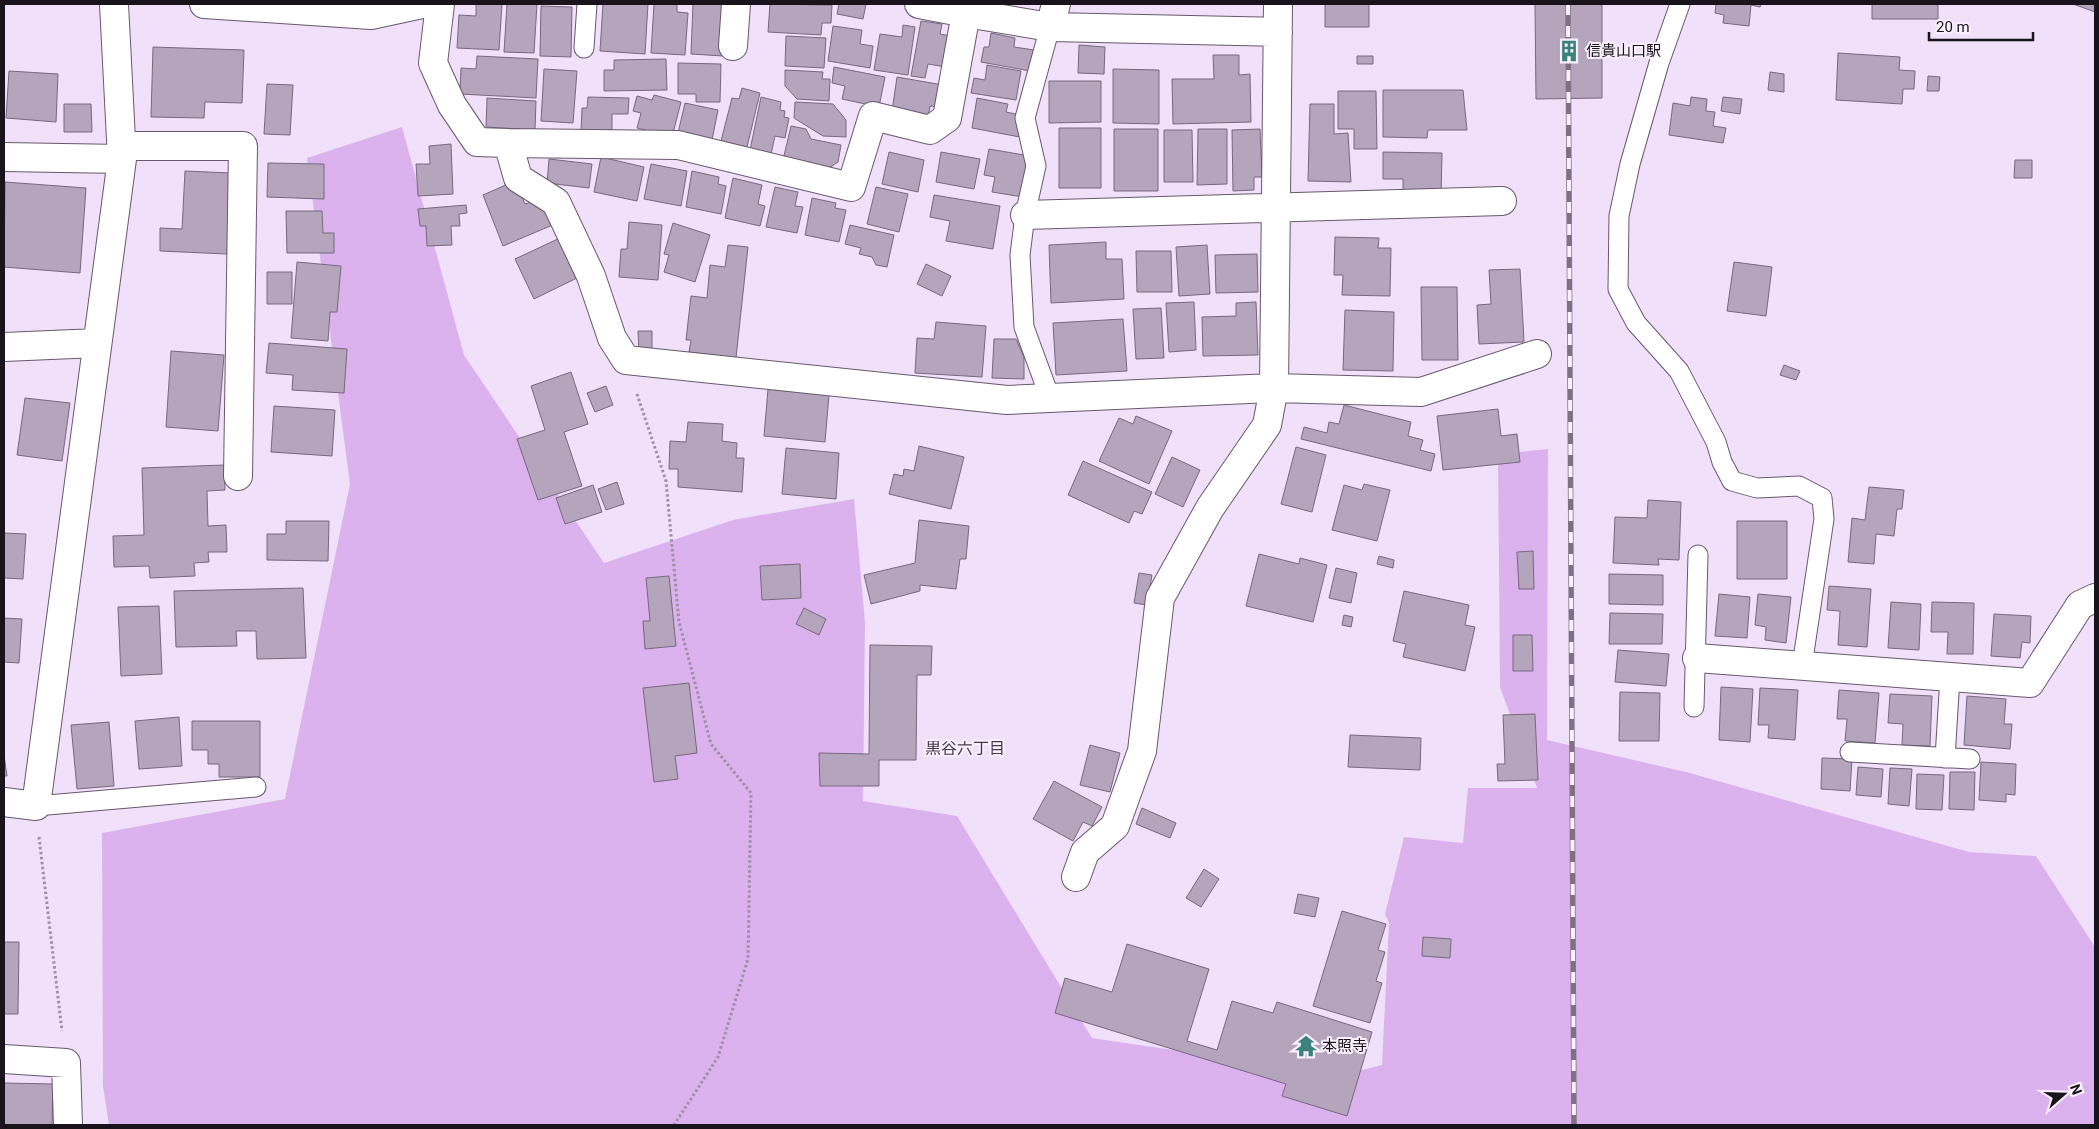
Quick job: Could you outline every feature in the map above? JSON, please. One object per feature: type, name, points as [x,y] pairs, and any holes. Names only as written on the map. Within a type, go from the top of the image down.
[{"type":"street","points":[[4,802],[36,806],[121,152],[114,4]]},
{"type":"street","points":[[204,4],[371,15],[422,4]]},
{"type":"street","points":[[440,4],[433,63],[452,105],[477,142],[508,144],[678,145],[851,187],[873,116],[930,130],[947,118],[966,12]]},
{"type":"street","points":[[733,46],[736,4]]},
{"type":"street","points":[[919,4],[966,12],[1053,15],[1278,32]]},
{"type":"street","points":[[1076,877],[1085,852],[1116,826],[1142,752],[1160,598],[1210,508],[1268,426],[1274,388],[1278,4]]},
{"type":"street","points":[[508,144],[518,178],[556,202],[591,276],[612,338],[626,360],[1007,400],[1274,388],[1421,392],[1537,354]]},
{"type":"street","points":[[4,157],[243,146],[238,476]]},
{"type":"street","points":[[1025,214],[1502,202]]},
{"type":"street","points":[[4,347],[97,343]]},
{"type":"street","points":[[1697,658],[2030,683],[2080,605],[2095,598]]},
{"type":"street","points":[[4,1059],[66,1062],[68,1125]]},
{"type":"lane","points":[[584,48],[587,4]]},
{"type":"lane","points":[[1680,4],[1659,63],[1630,164],[1620,216],[1618,290],[1636,323],[1679,372],[1716,442],[1722,462],[1732,481],[1757,488],[1799,486],[1822,498],[1824,519],[1802,666]]},
{"type":"lane","points":[[1050,398],[1024,327],[1020,255],[1025,214],[1036,166],[1025,118],[1053,15]]},
{"type":"lane","points":[[1694,707],[1697,658],[1698,555]]},
{"type":"lane","points":[[1945,758],[1950,677]]},
{"type":"lane","points":[[1850,752],[1970,759]]},
{"type":"lane","points":[[36,806],[256,787]]},
{"type":"path","points":[[626,360],[666,480],[680,622],[711,744],[751,794],[748,960],[718,1057],[674,1125]]},
{"type":"path","points":[[36,806],[66,1062]]},
{"type":"shaded area","points":[[402,127],[464,355],[604,563],[733,520],[854,499],[865,623],[863,801],[957,816],[1092,1038],[1342,1075],[1382,1065],[1389,923],[1385,914],[1404,837],[1463,843],[1468,788],[1537,788],[1500,687],[1498,454],[1548,449],[1547,740],[1686,772],[1969,852],[2036,856],[2095,947],[2095,1125],[109,1125],[103,1086],[102,833],[285,799],[350,484],[307,158]]},
{"type":"building","points":[[476,4],[502,4],[499,50],[457,48],[459,15],[476,16]]},
{"type":"building","points":[[507,4],[537,4],[534,53],[504,52]]},
{"type":"building","points":[[603,4],[648,4],[645,54],[600,51]]},
{"type":"building","points":[[654,4],[677,4],[677,12],[688,13],[685,55],[651,53]]},
{"type":"building","points":[[693,4],[726,4],[723,56],[691,54]]},
{"type":"building","points":[[770,4],[832,5],[831,23],[822,23],[821,35],[768,32]]},
{"type":"building","points":[[839,4],[866,4],[863,19],[837,14]]},
{"type":"building","points":[[1325,4],[1369,4],[1369,27],[1325,27]]},
{"type":"building","name":"信貴山口駅","points":[[1535,4],[1602,4],[1602,98],[1536,99]]},
{"type":"building","points":[[1716,4],[1761,4],[1760,7],[1751,5],[1749,26],[1723,23],[1724,15],[1715,13]]},
{"type":"building","points":[[1872,4],[1938,4],[1938,19],[1872,19]]},
{"type":"building","points":[[2073,4],[2095,4],[2095,12]]},
{"type":"building","points":[[541,6],[572,7],[571,57],[540,56]]},
{"type":"building","points":[[921,21],[942,24],[940,34],[951,36],[946,67],[928,64],[925,78],[911,76]]},
{"type":"building","points":[[903,25],[915,27],[908,75],[874,70],[880,34],[902,37]]},
{"type":"building","points":[[833,26],[862,30],[860,44],[873,46],[870,68],[828,61]]},
{"type":"building","points":[[991,33],[1015,38],[1014,47],[1034,50],[1030,71],[981,62],[984,47],[989,47]]},
{"type":"building","points":[[786,36],[826,38],[824,68],[785,66]]},
{"type":"building","points":[[1079,45],[1105,47],[1104,74],[1078,73]]},
{"type":"building","points":[[153,47],[244,50],[242,103],[205,102],[204,118],[151,117]]},
{"type":"building","points":[[1838,53],[1900,57],[1899,70],[1915,71],[1914,89],[1903,89],[1902,104],[1836,100]]},
{"type":"building","points":[[1213,55],[1239,55],[1239,75],[1250,74],[1251,122],[1173,124],[1172,79],[1214,79]]},
{"type":"building","points":[[477,56],[538,59],[536,98],[460,94],[461,68],[476,69]]},
{"type":"building","points":[[1357,56],[1373,56],[1373,64],[1357,64]]},
{"type":"building","points":[[666,59],[667,90],[604,91],[604,70],[614,70],[614,60]]},
{"type":"building","points":[[678,63],[721,64],[720,102],[696,102],[696,94],[678,94]]},
{"type":"building","points":[[987,65],[1021,71],[1016,100],[971,93],[974,78],[985,80]]},
{"type":"building","points":[[834,67],[885,77],[879,107],[842,99],[845,86],[832,83]]},
{"type":"building","points":[[544,69],[577,71],[573,123],[541,121]]},
{"type":"building","points":[[1113,69],[1159,70],[1159,124],[1113,123]]},
{"type":"building","points":[[785,70],[823,72],[822,79],[830,79],[829,101],[797,99],[785,86]]},
{"type":"building","points":[[9,71],[58,74],[56,122],[6,118]]},
{"type":"building","points":[[1770,72],[1784,74],[1784,92],[1768,90]]},
{"type":"building","points":[[1928,76],[1940,77],[1939,91],[1927,91]]},
{"type":"building","points":[[897,77],[943,85],[939,107],[930,106],[928,118],[892,111]]},
{"type":"building","points":[[1049,81],[1101,81],[1101,122],[1049,123]]},
{"type":"building","points":[[267,84],[293,85],[290,135],[264,134]]},
{"type":"building","points":[[742,88],[760,93],[747,147],[721,141],[732,98],[739,99]]},
{"type":"building","points":[[1383,90],[1463,90],[1467,130],[1428,130],[1427,138],[1383,137]]},
{"type":"building","points":[[1338,91],[1376,91],[1377,149],[1354,149],[1354,129],[1338,129]]},
{"type":"building","points":[[654,95],[681,102],[672,137],[637,128],[641,113],[633,111],[637,96],[652,100]]},
{"type":"building","points":[[588,97],[629,98],[628,114],[612,114],[612,132],[581,131],[582,108],[587,108]]},
{"type":"building","points":[[761,97],[781,102],[780,110],[785,111],[784,117],[789,118],[785,138],[775,136],[771,154],[750,150]]},
{"type":"building","points":[[1691,97],[1707,99],[1706,111],[1715,112],[1713,126],[1726,128],[1723,143],[1669,135],[1673,103],[1690,106]]},
{"type":"building","points":[[1723,97],[1742,99],[1740,114],[1721,111]]},
{"type":"building","points":[[487,98],[536,101],[535,130],[486,127]]},
{"type":"building","points":[[977,98],[1008,104],[1006,112],[1020,115],[1020,137],[972,128]]},
{"type":"building","points":[[795,102],[833,104],[846,120],[846,137],[823,136],[794,118]]},
{"type":"building","points":[[685,103],[718,110],[712,140],[678,133]]},
{"type":"building","points":[[64,104],[91,104],[92,132],[64,132]]},
{"type":"building","points":[[1310,104],[1334,104],[1334,134],[1348,133],[1351,182],[1308,181]]},
{"type":"building","points":[[791,126],[806,129],[811,139],[841,145],[838,162],[826,170],[783,160]]},
{"type":"building","points":[[1059,128],[1101,128],[1101,188],[1059,188]]},
{"type":"building","points":[[1114,129],[1158,129],[1158,191],[1114,191]]},
{"type":"building","points":[[1198,129],[1227,129],[1227,184],[1197,185]]},
{"type":"building","points":[[1260,129],[1262,177],[1254,177],[1254,190],[1233,191],[1232,130]]},
{"type":"building","points":[[1164,130],[1192,130],[1193,182],[1164,182]]},
{"type":"building","points":[[451,144],[453,194],[418,196],[416,164],[430,164],[429,146]]},
{"type":"building","points":[[989,149],[1030,156],[1023,197],[992,192],[995,177],[984,175]]},
{"type":"building","points":[[889,152],[924,160],[918,192],[882,184]]},
{"type":"building","points":[[941,152],[980,159],[974,189],[936,182]]},
{"type":"building","points":[[1383,152],[1442,153],[1441,197],[1403,197],[1403,179],[1383,179]]},
{"type":"building","points":[[601,157],[644,167],[637,201],[594,192]]},
{"type":"building","points":[[549,159],[592,164],[589,188],[547,183]]},
{"type":"building","points":[[2015,160],[2032,160],[2032,178],[2014,178]]},
{"type":"building","points":[[268,163],[324,164],[324,199],[267,197]]},
{"type":"building","points":[[651,164],[687,171],[681,206],[644,199]]},
{"type":"building","points":[[185,171],[231,173],[227,254],[160,251],[160,228],[182,229]]},
{"type":"building","points":[[692,171],[719,177],[718,184],[726,186],[721,214],[686,207]]},
{"type":"building","points":[[733,178],[762,185],[758,204],[765,206],[760,226],[725,218]]},
{"type":"building","points":[[515,181],[525,204],[534,201],[549,209],[555,224],[503,246],[483,195]]},
{"type":"building","points":[[5,182],[86,188],[80,273],[4,267]]},
{"type":"building","points":[[775,187],[798,192],[795,206],[803,207],[797,233],[766,227]]},
{"type":"building","points":[[876,187],[908,194],[899,232],[867,224]]},
{"type":"building","points":[[934,195],[1000,206],[993,249],[946,241],[950,221],[930,217]]},
{"type":"building","points":[[812,198],[836,203],[835,208],[846,210],[839,242],[805,235]]},
{"type":"building","points":[[466,205],[467,213],[459,214],[460,226],[451,226],[452,245],[427,246],[426,226],[420,226],[418,209]]},
{"type":"building","points":[[286,211],[322,211],[323,233],[334,233],[334,253],[287,253]]},
{"type":"building","points":[[629,222],[662,225],[658,280],[619,277],[621,249],[627,249]]},
{"type":"building","points":[[673,223],[710,235],[695,282],[664,272],[669,255],[664,254]]},
{"type":"building","points":[[850,225],[894,235],[887,267],[876,265],[872,257],[859,254],[861,248],[845,244]]},
{"type":"building","points":[[562,237],[581,276],[534,299],[515,259]]},
{"type":"building","points":[[1335,237],[1379,238],[1378,248],[1391,248],[1390,296],[1342,295],[1343,275],[1334,275]]},
{"type":"building","points":[[1106,242],[1106,259],[1122,259],[1124,299],[1051,303],[1049,245]]},
{"type":"building","points":[[728,245],[748,247],[736,358],[689,352],[691,340],[686,340],[691,296],[707,298],[710,265],[725,267]]},
{"type":"building","points":[[1207,245],[1210,294],[1179,296],[1176,247]]},
{"type":"building","points":[[1136,251],[1171,251],[1172,292],[1137,292]]},
{"type":"building","points":[[1257,254],[1258,292],[1216,293],[1215,255]]},
{"type":"building","points":[[297,262],[341,266],[337,312],[330,312],[328,341],[291,338]]},
{"type":"building","points":[[1734,262],[1772,267],[1766,316],[1727,311]]},
{"type":"building","points":[[926,264],[951,276],[942,296],[917,284]]},
{"type":"building","points":[[1520,269],[1524,342],[1479,344],[1477,305],[1491,304],[1489,270]]},
{"type":"building","points":[[267,272],[292,272],[292,304],[267,304]]},
{"type":"building","points":[[1421,287],[1457,287],[1458,360],[1422,360]]},
{"type":"building","points":[[1194,302],[1196,350],[1169,352],[1166,303]]},
{"type":"building","points":[[1256,302],[1258,355],[1203,356],[1202,317],[1236,316],[1236,303]]},
{"type":"building","points":[[1161,308],[1164,358],[1136,359],[1133,309]]},
{"type":"building","points":[[1345,310],[1394,312],[1393,371],[1343,370]]},
{"type":"building","points":[[1123,319],[1127,371],[1056,375],[1053,323]]},
{"type":"building","points":[[936,322],[986,326],[982,377],[915,373],[917,338],[934,339]]},
{"type":"building","points":[[638,331],[652,331],[652,353],[639,353]]},
{"type":"building","points":[[994,339],[1016,339],[1024,357],[1024,379],[992,378]]},
{"type":"building","points":[[269,343],[347,349],[344,393],[292,390],[293,375],[266,373]]},
{"type":"building","points":[[171,351],[224,355],[218,431],[166,427]]},
{"type":"building","points":[[1784,365],[1800,371],[1796,380],[1780,375]]},
{"type":"building","points":[[571,372],[588,424],[564,432],[582,486],[538,500],[517,439],[545,430],[531,386]]},
{"type":"building","points":[[606,386],[613,405],[595,412],[587,393]]},
{"type":"building","points":[[768,389],[829,395],[825,442],[764,436]]},
{"type":"building","points":[[25,398],[70,403],[62,461],[17,455]]},
{"type":"building","points":[[1344,405],[1411,422],[1408,436],[1423,440],[1420,450],[1435,454],[1431,471],[1301,439],[1304,427],[1327,433],[1329,422],[1339,424]]},
{"type":"building","points":[[274,406],[335,410],[332,456],[271,452]]},
{"type":"building","points":[[1498,409],[1501,436],[1517,434],[1520,462],[1443,470],[1437,416]]},
{"type":"building","points":[[1136,416],[1172,431],[1149,484],[1099,461],[1119,418],[1133,424]]},
{"type":"building","points":[[688,422],[723,424],[722,441],[737,443],[736,458],[744,458],[742,492],[678,487],[678,469],[669,469],[670,441],[686,442]]},
{"type":"building","points":[[919,446],[964,457],[951,509],[889,494],[894,474],[903,476],[904,469],[914,471]]},
{"type":"building","points":[[1296,447],[1326,455],[1312,512],[1281,504]]},
{"type":"building","points":[[786,448],[839,453],[836,499],[782,494]]},
{"type":"building","points":[[1172,457],[1200,470],[1183,507],[1155,494]]},
{"type":"building","points":[[1083,461],[1152,492],[1142,514],[1134,511],[1129,523],[1068,495]]},
{"type":"building","points":[[224,465],[225,490],[207,491],[208,526],[226,525],[227,552],[208,552],[209,562],[194,563],[195,576],[150,578],[149,566],[114,567],[113,536],[144,535],[142,468]]},
{"type":"building","points":[[617,482],[624,504],[606,510],[598,489]]},
{"type":"building","points":[[1364,484],[1390,490],[1377,541],[1332,530],[1344,485],[1362,490]]},
{"type":"building","points":[[593,485],[602,512],[565,524],[556,498]]},
{"type":"building","points":[[1869,487],[1904,490],[1902,509],[1897,509],[1894,536],[1876,534],[1874,564],[1848,562],[1852,518],[1865,520]]},
{"type":"building","points":[[1648,500],[1681,502],[1679,560],[1658,559],[1659,565],[1613,563],[1615,517],[1647,518]]},
{"type":"building","points":[[919,520],[969,526],[966,559],[960,559],[956,589],[920,585],[920,591],[871,604],[864,575],[915,563]]},
{"type":"building","points":[[286,521],[329,521],[328,561],[267,560],[267,534],[286,534]]},
{"type":"building","points":[[1737,521],[1787,521],[1787,579],[1737,579]]},
{"type":"building","points":[[4,533],[26,534],[23,579],[4,578]]},
{"type":"building","points":[[1533,551],[1534,589],[1519,589],[1517,552]]},
{"type":"building","points":[[1259,554],[1299,564],[1300,558],[1327,565],[1313,622],[1246,606]]},
{"type":"building","points":[[1379,556],[1394,560],[1393,568],[1377,564]]},
{"type":"building","points":[[800,564],[801,598],[762,600],[760,566]]},
{"type":"building","points":[[1336,568],[1357,573],[1351,603],[1329,598]]},
{"type":"building","points":[[1139,573],[1152,575],[1147,605],[1134,603]]},
{"type":"building","points":[[1609,574],[1663,575],[1663,605],[1609,604]]},
{"type":"building","points":[[669,576],[676,646],[645,649],[643,621],[650,621],[646,578]]},
{"type":"building","points":[[1829,586],[1871,589],[1867,647],[1838,645],[1840,611],[1827,610]]},
{"type":"building","points":[[303,588],[306,658],[257,659],[256,631],[236,631],[237,646],[176,647],[174,591]]},
{"type":"building","points":[[1404,591],[1469,605],[1465,625],[1475,627],[1465,671],[1403,657],[1406,644],[1393,641]]},
{"type":"building","points":[[1719,594],[1750,597],[1747,638],[1715,636]]},
{"type":"building","points":[[1758,594],[1791,597],[1786,643],[1765,640],[1766,627],[1755,625]]},
{"type":"building","points":[[1891,602],[1921,604],[1919,650],[1888,648]]},
{"type":"building","points":[[1932,602],[1974,603],[1973,654],[1947,654],[1948,632],[1931,632]]},
{"type":"building","points":[[159,606],[162,674],[121,676],[118,607]]},
{"type":"building","points":[[804,608],[826,619],[819,635],[796,624]]},
{"type":"building","points":[[1610,613],[1663,614],[1662,644],[1609,644]]},
{"type":"building","points":[[1994,614],[2031,616],[2030,643],[2022,642],[2020,658],[1991,656]]},
{"type":"building","points":[[1344,615],[1353,617],[1351,627],[1342,625]]},
{"type":"building","points":[[4,618],[22,619],[19,663],[4,662]]},
{"type":"building","points":[[1513,635],[1532,635],[1533,671],[1513,671]]},
{"type":"building","points":[[870,645],[932,646],[931,675],[917,675],[916,760],[879,760],[879,786],[820,786],[819,753],[869,754]]},
{"type":"building","points":[[1618,650],[1669,654],[1666,686],[1615,682]]},
{"type":"building","points":[[689,683],[697,753],[675,756],[678,779],[654,782],[643,688]]},
{"type":"building","points":[[1721,687],[1753,689],[1750,742],[1719,740]]},
{"type":"building","points":[[1760,688],[1798,690],[1795,740],[1768,738],[1769,725],[1758,725]]},
{"type":"building","points":[[1839,690],[1879,693],[1875,743],[1845,741],[1847,719],[1837,719]]},
{"type":"building","points":[[1620,692],[1660,693],[1659,741],[1619,741]]},
{"type":"building","points":[[1890,694],[1932,696],[1930,746],[1902,745],[1903,724],[1888,723]]},
{"type":"building","points":[[1967,696],[2006,699],[2004,724],[2012,724],[2010,749],[1964,745]]},
{"type":"building","points":[[1535,714],[1538,780],[1498,781],[1497,764],[1505,764],[1503,715]]},
{"type":"building","points":[[179,717],[182,766],[139,769],[135,721]]},
{"type":"building","points":[[192,721],[260,721],[260,777],[219,777],[219,764],[208,764],[208,750],[192,750]]},
{"type":"building","points":[[109,722],[114,786],[77,789],[71,725]]},
{"type":"building","points":[[1350,735],[1421,738],[1420,770],[1348,767]]},
{"type":"building","points":[[1090,745],[1120,753],[1110,792],[1080,785]]},
{"type":"building","points":[[4,755],[7,776],[4,776]]},
{"type":"building","points":[[1822,758],[1852,759],[1850,791],[1821,789]]},
{"type":"building","points":[[1981,762],[2016,764],[2015,795],[2006,794],[2006,802],[1979,800]]},
{"type":"building","points":[[1858,767],[1883,769],[1881,797],[1856,795]]},
{"type":"building","points":[[1890,768],[1912,769],[1909,806],[1888,804]]},
{"type":"building","points":[[1950,772],[1975,772],[1974,810],[1949,809]]},
{"type":"building","points":[[1917,774],[1944,775],[1942,810],[1916,809]]},
{"type":"building","points":[[1054,781],[1102,807],[1092,826],[1083,822],[1073,841],[1033,819]]},
{"type":"building","points":[[1142,808],[1176,823],[1170,838],[1136,824]]},
{"type":"building","points":[[1204,869],[1219,879],[1201,907],[1186,898]]},
{"type":"building","points":[[1298,894],[1319,898],[1315,917],[1294,913]]},
{"type":"building","points":[[1342,911],[1386,924],[1378,950],[1385,952],[1376,981],[1382,983],[1370,1023],[1313,1006]]},
{"type":"building","points":[[1423,937],[1451,939],[1450,958],[1422,956]]},
{"type":"building","points":[[4,942],[19,942],[18,1014],[4,1014]]},
{"type":"building","points":[[1127,944],[1209,969],[1187,1041],[1217,1050],[1232,1001],[1273,1013],[1277,1002],[1372,1032],[1347,1116],[1282,1096],[1286,1084],[1055,1013],[1065,978],[1112,992]]},
{"type":"building","points":[[4,1083],[53,1084],[52,1125],[4,1125]]},
{"type":"railway","points":[[1568,4],[1574,1125]]},
{"type":"place","name":"信貴山口駅","points":[[1569,51]]},
{"type":"place","name":"本照寺","points":[[1306,1046]]},
{"type":"district","name":"黒谷六丁目","points":[[965,748]]}]
